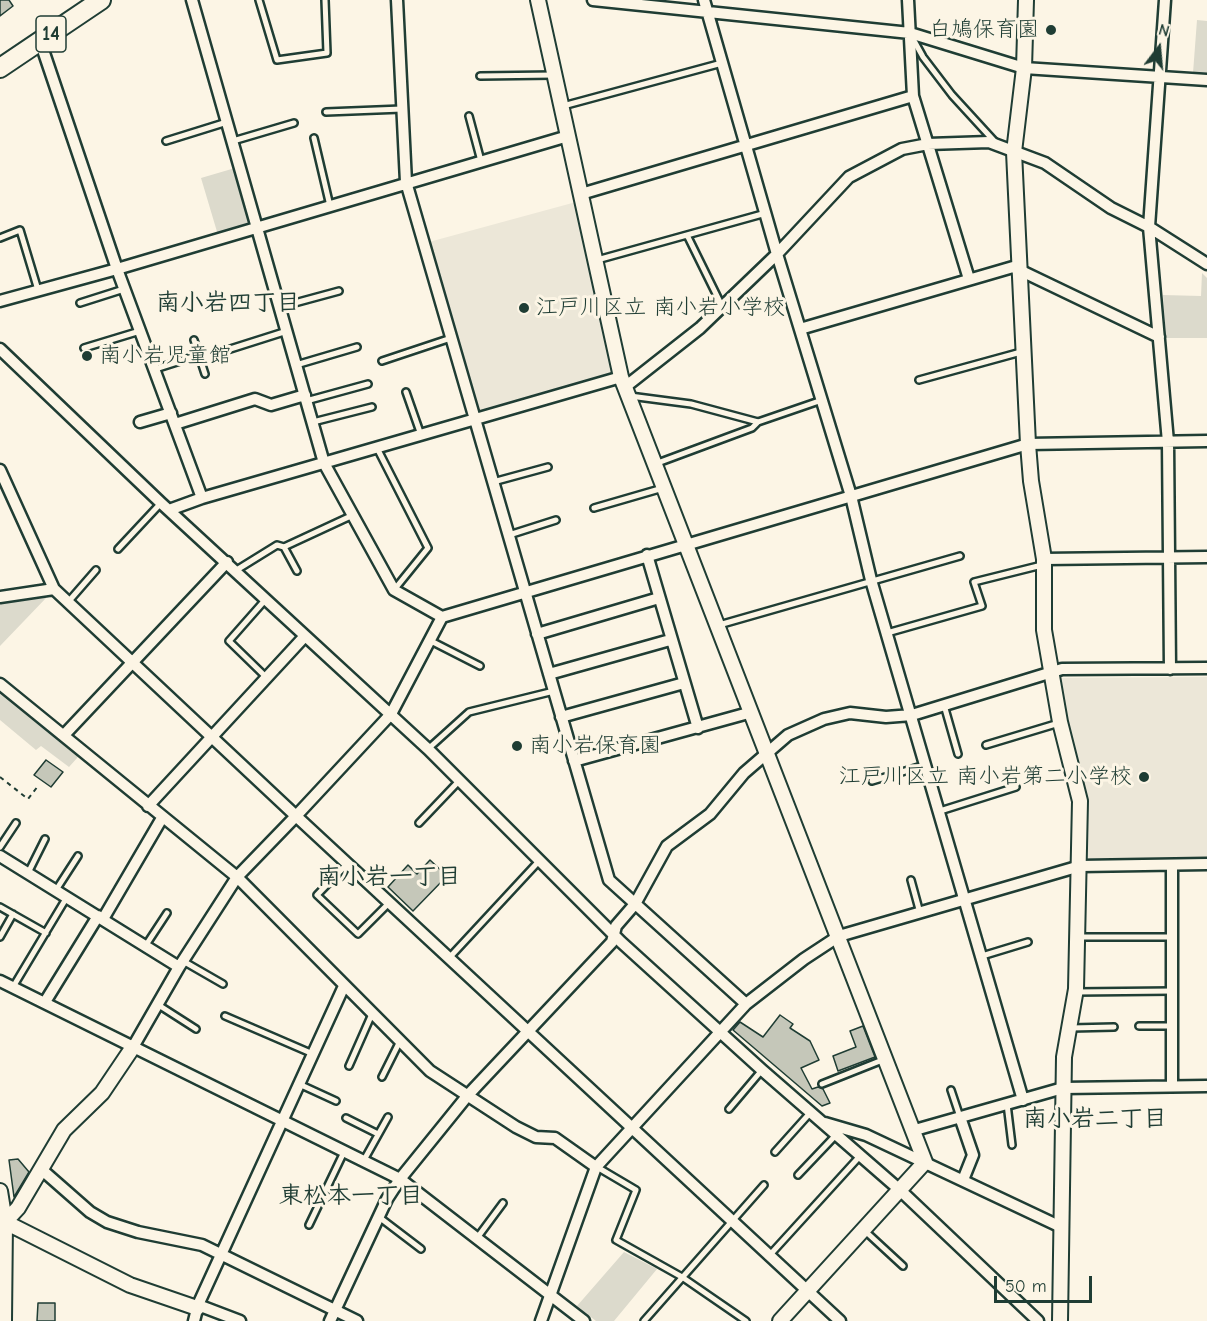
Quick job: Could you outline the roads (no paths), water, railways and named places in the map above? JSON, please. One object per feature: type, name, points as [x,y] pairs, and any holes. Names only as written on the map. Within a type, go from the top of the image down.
[{"type":"highway","name":"14","points":[[0,68],[101,0]]},
{"type":"street","points":[[192,0],[324,463],[393,590],[442,617]]},
{"type":"street","points":[[397,0],[406,183],[609,880],[746,1004]]},
{"type":"street","points":[[538,0],[625,386],[915,1130],[925,1162]]},
{"type":"street","points":[[593,0],[910,33],[1024,68],[1207,80]]},
{"type":"street","points":[[704,0],[748,146],[777,254],[851,496],[871,579],[1023,1100]]},
{"type":"street","points":[[908,0],[913,96],[969,279]]},
{"type":"street","points":[[1026,0],[1024,68],[1014,152],[1028,444],[1031,482],[1044,562],[1044,630],[1060,722],[1080,801],[1075,992],[1064,1057],[1060,1321]]},
{"type":"street","points":[[1165,0],[1149,227],[1168,442],[1170,669]]},
{"type":"street","points":[[40,41],[124,289],[202,498]]},
{"type":"street","points":[[580,194],[913,96]]},
{"type":"street","points":[[0,301],[117,269],[568,136]]},
{"type":"street","points":[[165,507],[476,420],[625,386],[700,328],[723,307],[777,254],[849,177],[902,149],[928,144],[989,142],[1045,163],[1111,208],[1149,227],[1207,264]]},
{"type":"street","points":[[800,329],[1013,267],[1159,337]]},
{"type":"street","points":[[0,349],[165,507],[428,749],[613,934],[810,1113],[901,1191],[1038,1321]]},
{"type":"street","points":[[140,422],[173,419],[255,399],[271,405],[306,398]]},
{"type":"street","points":[[5,1222],[18,1208],[64,1130],[102,1093],[134,1047],[181,964],[237,877],[391,714],[442,617],[686,543],[1028,444],[1207,441]]},
{"type":"street","points":[[0,470],[54,589],[450,957],[730,1222],[840,1321]]},
{"type":"street","points":[[647,555],[670,640],[698,728]]},
{"type":"street","points":[[1044,562],[1207,557]]},
{"type":"street","points":[[64,735],[133,661],[231,567]]},
{"type":"street","points":[[0,597],[54,589]]},
{"type":"street","points":[[537,634],[659,598]]},
{"type":"street","points":[[148,806],[304,636]]},
{"type":"street","points":[[549,674],[670,640]]},
{"type":"street","points":[[330,1321],[379,1217],[400,1179],[468,1095],[612,942],[616,926],[635,904],[667,846],[710,814],[744,773],[788,735],[824,719],[850,713],[885,717],[912,715],[1062,669],[1207,668]]},
{"type":"street","points":[[561,717],[684,683]]},
{"type":"street","points":[[0,684],[237,877],[430,1071],[536,1137],[555,1138],[596,1167]]},
{"type":"street","points":[[574,761],[752,712]]},
{"type":"street","points":[[45,1002],[162,818]]},
{"type":"street","points":[[0,856],[181,964]]},
{"type":"street","points":[[542,1321],[596,1167],[746,1004],[804,959],[839,936],[966,901],[1080,866],[1207,864]]},
{"type":"street","points":[[1172,865],[1174,937],[1172,1086]]},
{"type":"street","points":[[0,981],[283,1119],[400,1179],[584,1321]]},
{"type":"street","points":[[196,1311],[344,986]]},
{"type":"street","points":[[915,1130],[1063,1088],[1207,1086]]},
{"type":"street","points":[[960,1117],[973,1155],[963,1180]]},
{"type":"street","points":[[821,1122],[866,1135],[1061,1227]]},
{"type":"street","points":[[780,1321],[863,1229],[901,1191],[925,1162]]},
{"type":"street","points":[[41,1169],[90,1212],[107,1222],[138,1232],[202,1245],[357,1321]]},
{"type":"street","points":[[0,1191],[5,1222],[4,1321]]},
{"type":"street","points":[[1,1208],[18,1208]]},
{"type":"street","points":[[5,1222],[130,1285],[196,1311],[240,1321]]},
{"type":"lane","points":[[259,0],[277,60],[327,53],[326,0]]},
{"type":"lane","points":[[910,33],[923,57],[952,95],[998,146]]},
{"type":"lane","points":[[562,106],[723,63]]},
{"type":"lane","points":[[480,76],[555,75]]},
{"type":"lane","points":[[326,112],[402,109]]},
{"type":"lane","points":[[469,116],[481,161]]},
{"type":"lane","points":[[166,141],[227,122]]},
{"type":"lane","points":[[232,141],[294,123]]},
{"type":"lane","points":[[314,138],[330,206]]},
{"type":"lane","points":[[595,261],[766,213]]},
{"type":"lane","points":[[0,238],[20,230],[38,290]]},
{"type":"lane","points":[[687,235],[723,307]]},
{"type":"lane","points":[[80,303],[124,289]]},
{"type":"lane","points":[[280,307],[339,291]]},
{"type":"lane","points":[[84,348],[140,331]]},
{"type":"lane","points":[[224,351],[286,331]]},
{"type":"lane","points":[[382,361],[452,338]]},
{"type":"lane","points":[[194,340],[205,374]]},
{"type":"lane","points":[[296,365],[357,347]]},
{"type":"lane","points":[[919,380],[1023,352]]},
{"type":"lane","points":[[154,370],[199,356]]},
{"type":"lane","points":[[306,398],[368,384]]},
{"type":"lane","points":[[625,386],[759,422]]},
{"type":"lane","points":[[405,392],[421,435]]},
{"type":"lane","points":[[655,464],[752,428],[759,422],[822,400]]},
{"type":"lane","points":[[313,422],[372,407]]},
{"type":"lane","points":[[377,448],[428,548],[393,590]]},
{"type":"lane","points":[[493,482],[548,467]]},
{"type":"lane","points":[[594,508],[665,488]]},
{"type":"lane","points":[[118,549],[165,507]]},
{"type":"lane","points":[[231,567],[277,545],[284,547],[353,515]]},
{"type":"lane","points":[[509,535],[556,520]]},
{"type":"lane","points":[[284,547],[297,571]]},
{"type":"lane","points":[[719,625],[871,579],[960,556]]},
{"type":"lane","points":[[887,633],[982,606],[974,582],[1044,562]]},
{"type":"lane","points":[[69,601],[96,570]]},
{"type":"lane","points":[[266,599],[229,641],[266,677]]},
{"type":"lane","points":[[429,640],[480,666]]},
{"type":"lane","points":[[428,749],[469,712],[554,691]]},
{"type":"lane","points":[[944,704],[958,754]]},
{"type":"lane","points":[[986,745],[1060,722]]},
{"type":"lane","points":[[872,781],[926,764]]},
{"type":"lane","points":[[419,824],[459,781]]},
{"type":"lane","points":[[940,811],[1016,787]]},
{"type":"lane","points":[[0,847],[16,824]]},
{"type":"lane","points":[[28,873],[45,840]]},
{"type":"lane","points":[[56,890],[78,856]]},
{"type":"lane","points":[[450,957],[540,860]]},
{"type":"lane","points":[[348,863],[317,896],[358,934],[390,901]]},
{"type":"lane","points":[[911,880],[920,913]]},
{"type":"lane","points":[[13,987],[67,897]]},
{"type":"lane","points":[[0,907],[46,933]]},
{"type":"lane","points":[[146,945],[166,913]]},
{"type":"lane","points":[[0,937],[13,914]]},
{"type":"lane","points":[[1077,937],[1174,937]]},
{"type":"lane","points":[[981,956],[1028,942]]},
{"type":"lane","points":[[181,964],[223,984]]},
{"type":"lane","points":[[1075,992],[1173,991]]},
{"type":"lane","points":[[157,1004],[196,1029]]},
{"type":"lane","points":[[349,1066],[372,1014]]},
{"type":"lane","points":[[225,1016],[313,1053]]},
{"type":"lane","points":[[1139,1026],[1173,1026]]},
{"type":"lane","points":[[1069,1028],[1114,1027]]},
{"type":"lane","points":[[382,1077],[400,1041]]},
{"type":"lane","points":[[822,1084],[887,1058]]},
{"type":"lane","points":[[729,1108],[762,1070]]},
{"type":"lane","points":[[299,1084],[336,1101]]},
{"type":"lane","points":[[951,1090],[960,1117]]},
{"type":"lane","points":[[1007,1104],[1012,1145]]},
{"type":"lane","points":[[775,1152],[810,1113]]},
{"type":"lane","points":[[363,1162],[387,1117]]},
{"type":"lane","points":[[346,1118],[378,1134]]},
{"type":"lane","points":[[798,1175],[836,1135]]},
{"type":"lane","points":[[309,1225],[344,1152]]},
{"type":"lane","points":[[768,1257],[860,1156]]},
{"type":"lane","points":[[596,1167],[636,1190],[616,1240],[682,1277],[746,1321]]},
{"type":"lane","points":[[644,1321],[764,1185]]},
{"type":"lane","points":[[477,1238],[503,1203]]},
{"type":"lane","points":[[379,1217],[421,1249]]},
{"type":"lane","points":[[863,1229],[903,1266]]},
{"type":"place","name":"白鳩保育園","points":[[1051,30]]},
{"type":"place","name":"江戸川区立 南小岩小学校","points":[[524,308]]},
{"type":"place","name":"南小岩児童館","points":[[87,356]]},
{"type":"place","name":"南小岩保育園","points":[[517,746]]},
{"type":"place","name":"江戸川区立 南小岩第二小学校","points":[[1144,777]]},
{"type":"district","name":"南小岩四丁目","points":[[228,303]]},
{"type":"district","name":"南小岩一丁目","points":[[389,877]]},
{"type":"district","name":"南小岩二丁目","points":[[1095,1119]]},
{"type":"district","name":"東松本一丁目","points":[[351,1196]]}]
